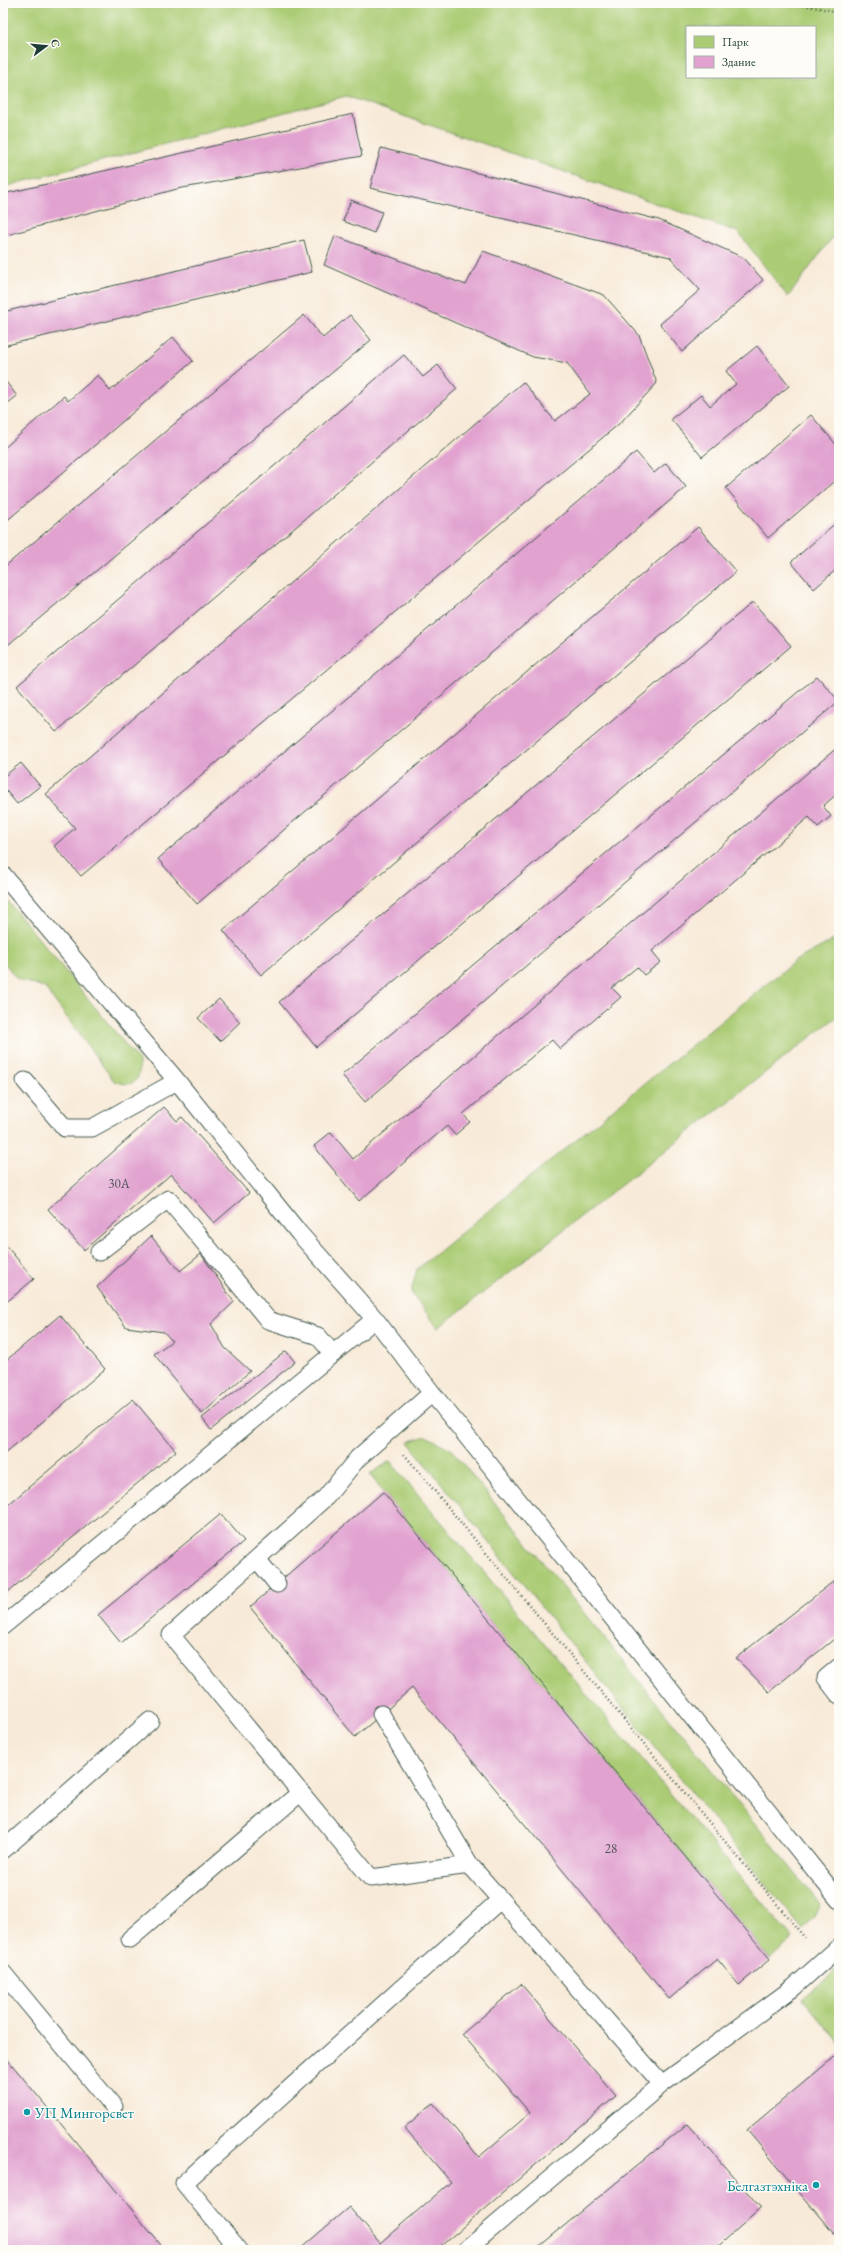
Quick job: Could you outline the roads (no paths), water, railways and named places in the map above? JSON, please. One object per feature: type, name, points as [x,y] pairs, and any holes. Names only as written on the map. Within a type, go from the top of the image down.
[{"type":"lane","points":[[3,875],[178,1081],[299,1233],[375,1319],[432,1393],[839,1900]]},
{"type":"lane","points":[[25,1081],[65,1128],[92,1128],[178,1081]]},
{"type":"lane","points":[[99,1252],[168,1199],[268,1320],[318,1336],[333,1354]]},
{"type":"lane","points":[[3,1626],[375,1319]]},
{"type":"lane","points":[[432,1393],[358,1458],[326,1497],[172,1635],[372,1878],[470,1865]]},
{"type":"lane","points":[[257,1559],[277,1584]]},
{"type":"lane","points":[[839,1668],[826,1678],[839,1695]]},
{"type":"lane","points":[[381,1714],[470,1865],[662,2084]]},
{"type":"lane","points":[[3,1850],[150,1720]]},
{"type":"lane","points":[[130,1939],[301,1792]]},
{"type":"lane","points":[[239,2250],[184,2183],[500,1900]]},
{"type":"lane","points":[[466,2250],[662,2084],[793,1988],[839,1946]]},
{"type":"lane","points":[[3,1973],[114,2107]]},
{"type":"place","name":"УП Мингорсвет","points":[[27,2112]]},
{"type":"place","name":"Белгазтэхніка","points":[[816,2185]]}]
